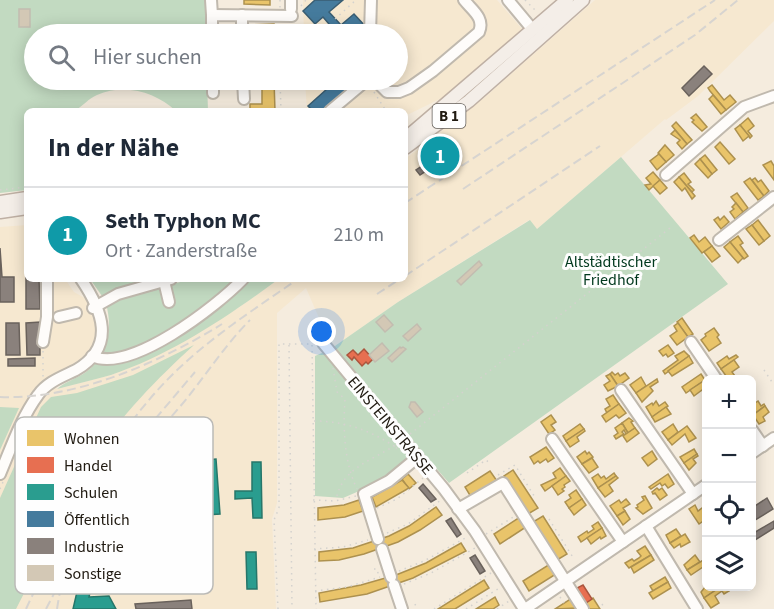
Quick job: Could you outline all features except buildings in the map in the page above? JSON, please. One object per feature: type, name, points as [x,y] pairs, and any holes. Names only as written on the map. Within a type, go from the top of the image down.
[{"type":"main road","name":"B 1","points":[[408,146],[469,100],[537,34],[567,0]]},
{"type":"main road","name":"B 1","points":[[408,137],[470,85],[583,0]]},
{"type":"main road","points":[[0,202],[24,198]]},
{"type":"main road","points":[[0,212],[24,208]]},
{"type":"street","points":[[211,0],[212,24]]},
{"type":"street","points":[[370,24],[371,0]]},
{"type":"street","points":[[408,89],[479,32],[482,25],[480,19],[464,0]]},
{"type":"street","points":[[508,0],[537,34]]},
{"type":"street","points":[[212,15],[242,15],[293,8]]},
{"type":"street","points":[[242,15],[242,24]]},
{"type":"street","points":[[244,90],[244,99]]},
{"type":"street","points":[[334,108],[360,90]]},
{"type":"street","points":[[384,90],[387,92],[406,90]]},
{"type":"street","points":[[666,175],[744,107],[774,96]]},
{"type":"street","points":[[719,240],[774,198]]},
{"type":"street","points":[[43,342],[47,317],[47,282]]},
{"type":"street","points":[[25,417],[43,389],[51,382],[78,369],[92,356],[100,340],[102,321],[82,282]]},
{"type":"street","points":[[95,307],[118,294],[160,282]]},
{"type":"street","points":[[167,282],[169,302]]},
{"type":"street","points":[[92,356],[101,360],[124,356],[164,340],[227,296],[240,282]]},
{"type":"street","points":[[59,317],[76,313]]},
{"type":"street","points":[[691,342],[714,375]]},
{"type":"street","name":"EINSTEINSTRASSE","points":[[323,343],[480,533],[507,583],[525,609]]},
{"type":"street","points":[[621,390],[693,495]]},
{"type":"street","points":[[756,436],[763,446]]},
{"type":"street","points":[[756,450],[774,438]]},
{"type":"street","points":[[552,439],[623,542]]},
{"type":"street","points":[[0,474],[15,440]]},
{"type":"street","points":[[402,609],[364,494],[389,481],[418,457]]},
{"type":"street","points":[[458,509],[503,483],[583,609]]},
{"type":"street","points":[[525,609],[702,488]]},
{"type":"street","points":[[646,526],[697,609]]},
{"type":"path","points":[[293,8],[306,0]]},
{"type":"path","points":[[335,19],[356,0]]},
{"type":"path","points":[[525,0],[538,13]]},
{"type":"path","points":[[280,90],[281,108]]},
{"type":"path","points":[[373,90],[384,108]]},
{"type":"path","points":[[0,190],[24,187]]},
{"type":"path","points":[[335,501],[343,480],[350,471],[417,430],[670,228]]},
{"type":"path","points":[[43,342],[43,389]]},
{"type":"path","points":[[278,609],[274,520],[279,508],[279,344],[312,344],[316,609]]},
{"type":"path","points":[[289,344],[292,609]]},
{"type":"path","points":[[313,500],[335,501],[360,495],[350,471],[344,424],[345,399],[337,392],[332,366]]},
{"type":"path","points":[[764,370],[774,385]]},
{"type":"path","points":[[313,421],[330,421],[374,433],[394,446]]},
{"type":"path","points":[[467,473],[486,460],[491,465]]},
{"type":"path","points":[[498,475],[515,465],[536,499]]},
{"type":"path","points":[[369,511],[397,499],[426,476]]},
{"type":"path","points":[[386,504],[388,509]]},
{"type":"path","points":[[393,581],[406,569],[480,533],[499,528],[522,512]]},
{"type":"path","points":[[549,519],[574,559]]},
{"type":"path","points":[[393,581],[430,573],[478,546]]},
{"type":"path","points":[[404,564],[406,569]]},
{"type":"path","points":[[315,591],[347,587],[379,578],[377,569],[374,569]]},
{"type":"path","points":[[434,609],[495,571]]},
{"type":"path","points":[[466,609],[507,583]]},
{"type":"path","points":[[484,598],[487,602]]},
{"type":"path","points":[[497,609],[510,601]]},
{"type":"path","points":[[416,604],[417,609]]},
{"type":"path","points":[[602,604],[605,609]]},
{"type":"path","points":[[471,606],[474,609]]},
{"type":"shaded area","points":[[303,0],[497,0],[523,30],[448,95],[408,115],[408,108],[307,108],[306,90],[408,90],[408,24],[304,24]]},
{"type":"shaded area","points":[[595,0],[774,0],[774,21],[698,96],[665,119],[536,230],[529,220],[398,302],[332,348],[306,288],[277,313],[277,503],[272,519],[276,609],[0,609],[0,450],[18,409],[0,407],[0,227],[24,225],[24,282],[67,282],[74,292],[92,302],[98,321],[94,344],[87,355],[74,366],[50,379],[57,389],[111,375],[139,364],[238,308],[275,282],[408,282],[408,157],[484,98]]},
{"type":"green space","points":[[0,0],[205,0],[206,24],[24,24],[24,90],[118,90],[94,96],[78,108],[24,108],[24,190],[0,193]]},
{"type":"green space","points":[[129,90],[207,90],[208,108],[173,108],[159,99],[139,91]]},
{"type":"green space","name":"Altstädtischer Friedhof","points":[[621,157],[728,284],[449,483],[332,348],[398,302],[530,220],[537,229]]},
{"type":"green space","points":[[92,282],[145,282],[102,296]]},
{"type":"green space","points":[[180,282],[275,282],[217,322],[155,357],[111,375],[57,389],[86,372],[99,358],[109,332],[106,304],[121,297]]},
{"type":"green space","points":[[194,345],[140,398],[124,417],[36,417],[41,407],[51,397],[77,393],[133,375]]},
{"type":"green space","points":[[324,352],[412,455],[387,479],[343,498],[315,496],[315,356]]},
{"type":"green space","points":[[0,407],[19,408],[0,450]]},
{"type":"green space","points":[[15,465],[15,594],[24,594],[16,609],[0,609],[0,498]]},
{"type":"railway","points":[[408,201],[715,0]]},
{"type":"railway","points":[[463,189],[695,35],[738,0]]},
{"type":"railway","points":[[408,274],[600,146]]},
{"type":"railway","points":[[136,417],[156,391],[203,347],[294,282]]},
{"type":"railway","points":[[377,294],[395,282]]},
{"type":"railway","points":[[171,417],[250,320]]},
{"type":"railway","points":[[0,397],[28,396],[87,386],[144,365],[222,324]]},
{"type":"railway","points":[[157,417],[195,372]]},
{"type":"railway","points":[[26,609],[34,594]]},
{"type":"railway","points":[[46,609],[54,594]]},
{"type":"railway","points":[[57,609],[60,594]]},
{"type":"place","name":"Seth Typhon MC","points":[[440,156]]}]
